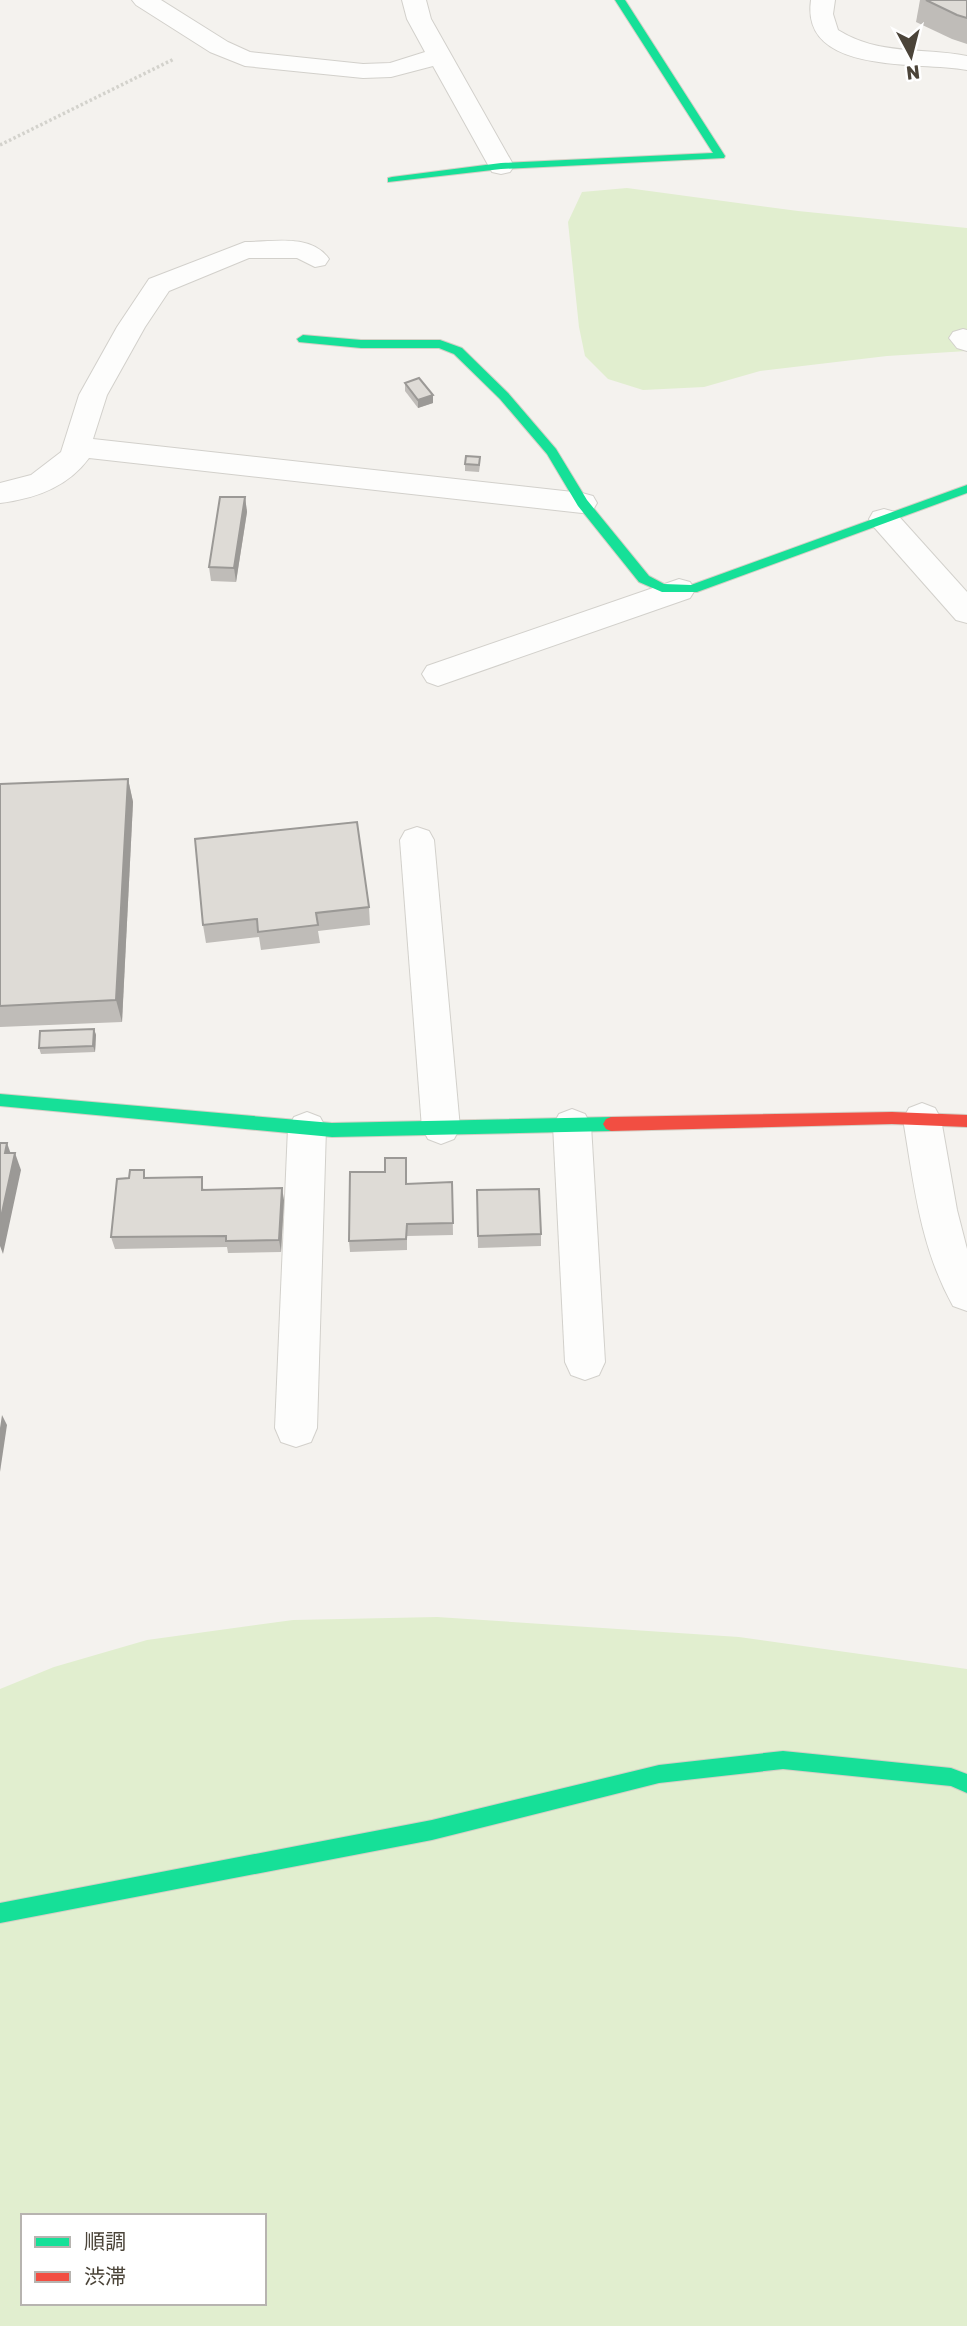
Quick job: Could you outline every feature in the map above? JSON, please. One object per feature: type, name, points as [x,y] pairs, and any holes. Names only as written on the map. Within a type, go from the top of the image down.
[{"type":"street","points":[[144,0],[210,41],[245,59],[363,71],[391,70],[440,56]]},
{"type":"street","points":[[414,0],[419,19],[501,166]]},
{"type":"street","points":[[392,180],[501,166],[720,156],[620,0]]},
{"type":"street","points":[[823,0],[821,14],[827,34],[858,53],[967,63]]},
{"type":"street","points":[[0,493],[27,491],[52,477],[76,455],[76,447],[93,395],[131,327],[159,285],[245,250],[303,250],[315,259]]},
{"type":"street","points":[[303,339],[360,344],[440,344],[458,351],[504,396],[552,452],[582,503],[644,579],[662,588],[692,589],[967,489]]},
{"type":"street","points":[[76,447],[582,503]]},
{"type":"street","points":[[884,519],[967,611]]},
{"type":"street","points":[[438,674],[679,590]]},
{"type":"street","points":[[416,841],[441,1128]]},
{"type":"street","points":[[0,1100],[332,1130],[922,1119],[967,1121]]},
{"type":"street","points":[[922,1119],[943,1233],[955,1276],[967,1293]]},
{"type":"street","points":[[572,1125],[585,1362]]},
{"type":"street","points":[[296,1428],[307,1128]]},
{"type":"street","points":[[0,1913],[432,1829],[659,1774],[783,1760],[950,1777],[967,1784]]},
{"type":"path","points":[[0,145],[210,41]]},
{"type":"green space","points":[[627,188],[798,211],[967,228],[967,351],[887,356],[760,371],[704,387],[643,390],[608,379],[585,356],[579,327],[568,222],[582,192]]},
{"type":"green space","points":[[437,1617],[739,1637],[967,1669],[967,2326],[0,2326],[0,1689],[54,1667],[147,1640],[293,1620]]},
{"type":"building","points":[[926,0],[967,0],[967,18],[957,15]]},
{"type":"building","points":[[419,378],[433,395],[418,400],[405,383]]},
{"type":"building","points":[[466,456],[480,457],[479,465],[465,464]]},
{"type":"building","points":[[220,497],[245,497],[234,568],[209,567]]},
{"type":"building","points":[[128,779],[116,1000],[0,1006],[0,784]]},
{"type":"building","points":[[357,822],[369,907],[316,913],[318,925],[258,932],[257,919],[203,925],[195,839]]},
{"type":"building","points":[[94,1029],[93,1046],[39,1048],[40,1031]]},
{"type":"building","points":[[0,1143],[7,1143],[5,1153],[15,1153],[0,1222]]},
{"type":"building","points":[[385,1158],[406,1158],[406,1184],[452,1182],[453,1223],[407,1224],[406,1239],[349,1241],[350,1172],[385,1172]]},
{"type":"building","points":[[130,1170],[144,1170],[144,1178],[202,1177],[202,1190],[282,1188],[279,1240],[226,1241],[226,1236],[111,1237],[117,1179],[129,1178]]},
{"type":"building","points":[[539,1189],[541,1234],[478,1236],[477,1190]]},
{"type":"traffic: fast","points":[[392,180],[501,166],[720,156],[620,0]]},
{"type":"traffic: fast","points":[[303,339],[361,344],[440,344],[458,351],[504,396],[552,452],[582,503],[644,579],[662,588],[692,589],[967,489]]},
{"type":"traffic: fast","points":[[0,1100],[332,1130],[611,1124]]},
{"type":"traffic: fast","points":[[0,1913],[432,1830],[659,1774],[783,1760],[951,1777],[967,1784]]},
{"type":"traffic: jam","points":[[611,1124],[892,1118],[967,1121]]}]
